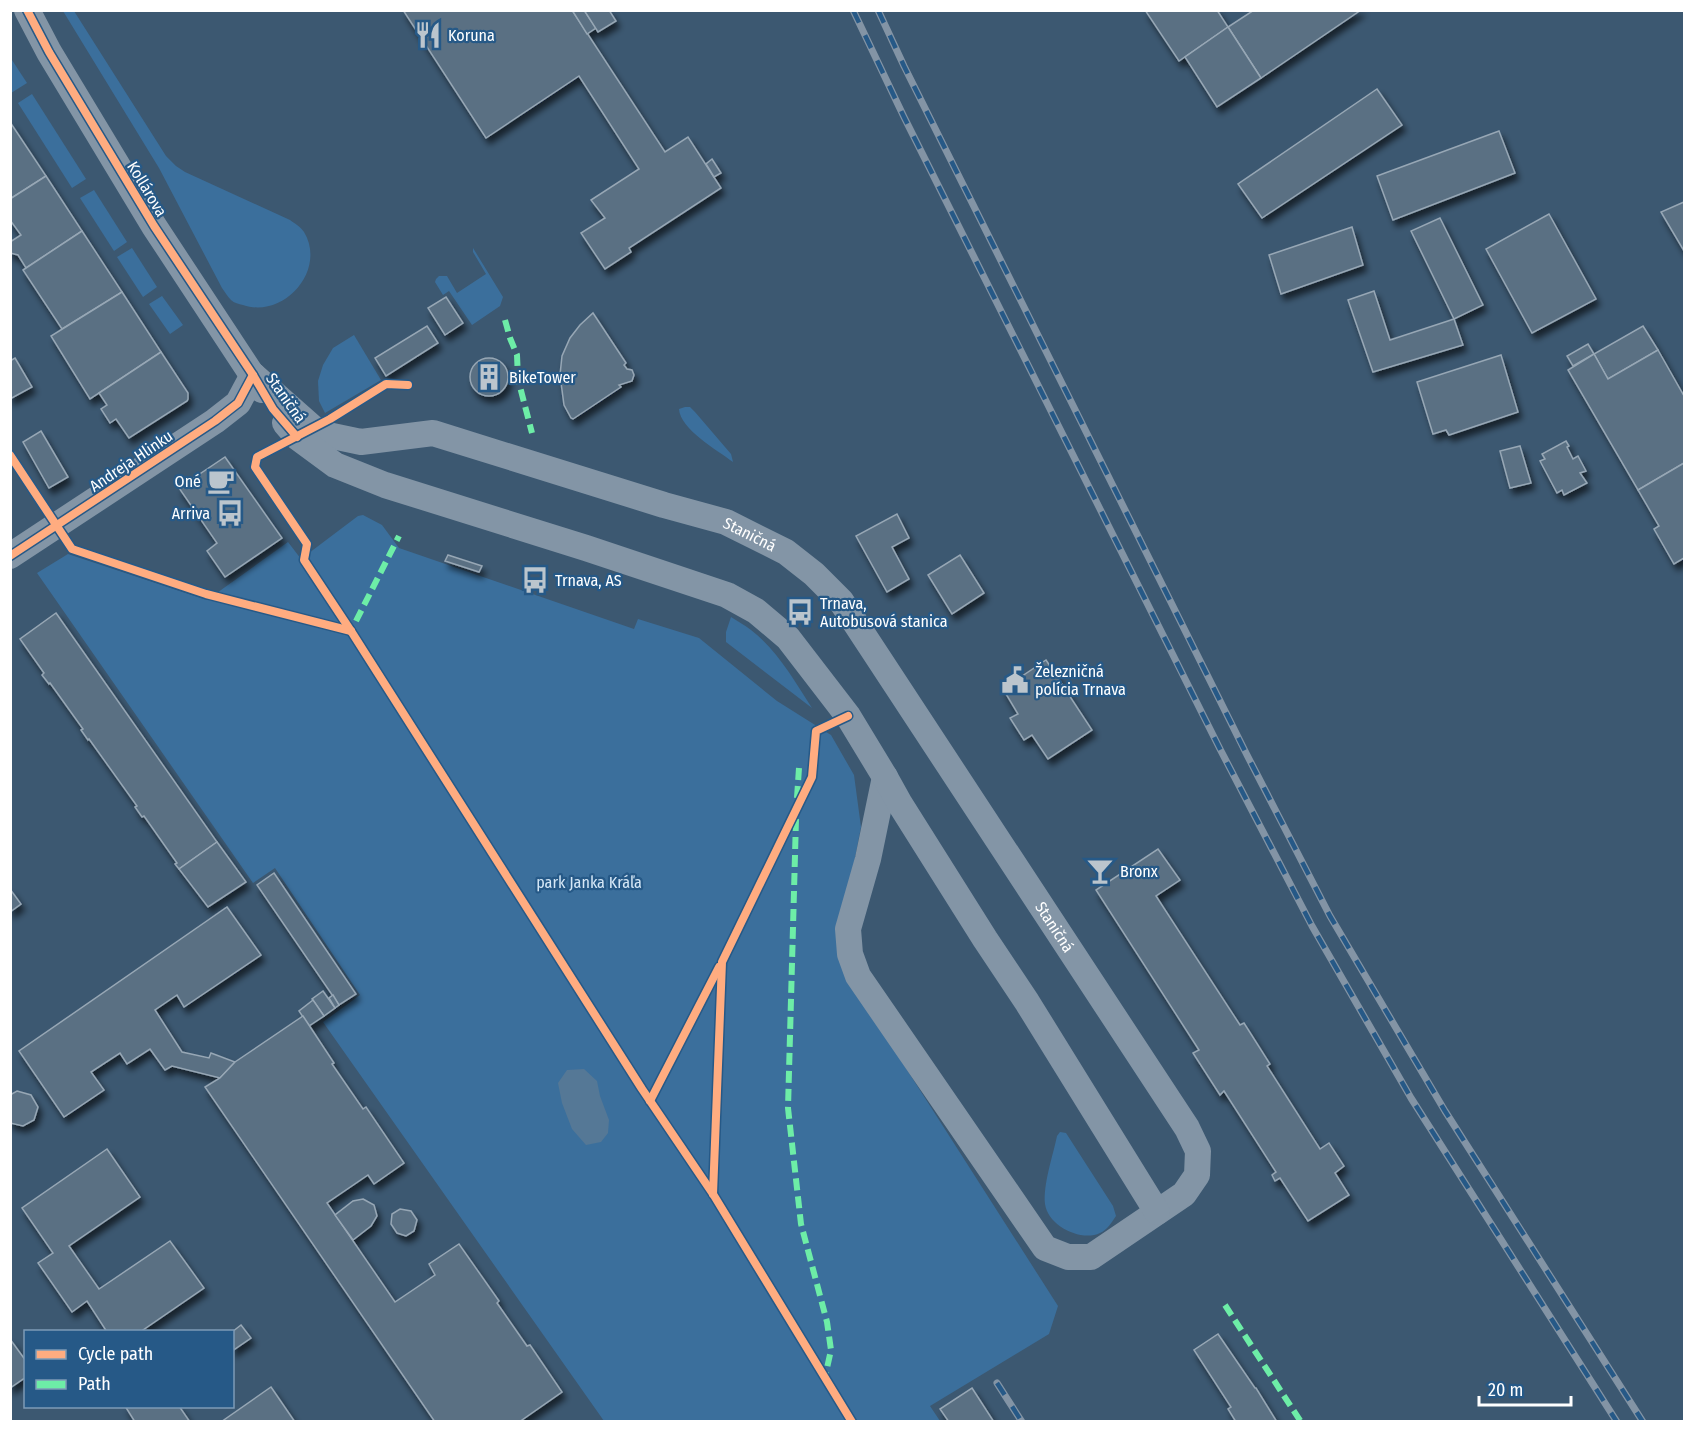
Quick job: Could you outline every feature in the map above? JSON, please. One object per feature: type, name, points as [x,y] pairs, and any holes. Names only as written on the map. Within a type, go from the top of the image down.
[{"type":"street","name":"Kollárova","points":[[27,10],[49,52],[154,226],[253,375]]},
{"type":"street","name":"Andreja Hlinku","points":[[10,556],[215,421],[238,403],[253,375]]},
{"type":"street","name":"Staničná","points":[[253,375],[273,409],[297,437],[335,465],[385,485],[727,595],[756,611],[788,638],[843,709],[900,804],[1027,1002],[1157,1212]]},
{"type":"street","name":"Staničná","points":[[253,375],[313,428],[323,434],[361,442],[432,433],[726,522],[786,552],[814,574],[841,601],[1187,1128],[1198,1151],[1197,1175],[1184,1194],[1091,1257],[1068,1257],[1046,1248],[858,976],[850,954],[848,929],[868,859],[885,777]]},
{"type":"green space","points":[[63,11],[74,11],[166,156],[176,166],[290,220],[303,230],[310,247],[310,261],[306,275],[298,288],[286,298],[273,305],[258,307],[237,303],[228,297],[159,168]]},
{"type":"green space","points":[[10,57],[27,83],[11,93],[10,92]]},
{"type":"green space","points":[[32,94],[86,179],[72,188],[18,103]]},
{"type":"green space","points":[[94,190],[127,242],[114,251],[80,198]]},
{"type":"green space","points":[[132,248],[157,287],[143,297],[117,257]]},
{"type":"green space","points":[[473,248],[503,297],[500,306],[472,325],[449,291],[443,295],[435,282],[439,276],[447,276],[457,293],[486,274]]},
{"type":"green space","points":[[162,296],[183,325],[170,334],[149,304]]},
{"type":"green space","points":[[354,335],[381,380],[325,413],[319,401],[318,381],[323,365],[333,348]]},
{"type":"green space","points":[[690,407],[695,412],[731,454],[733,462],[692,431],[681,417],[679,409]]},
{"type":"green space","name":"park Janka Kráľa","points":[[363,515],[382,525],[399,548],[634,629],[638,619],[699,638],[777,701],[831,735],[854,775],[861,827],[840,935],[847,976],[1058,1306],[1049,1334],[930,1406],[940,1421],[604,1421],[323,1022],[360,995],[275,868],[253,883],[37,573],[68,554],[207,600],[288,542],[301,559],[358,516]]},
{"type":"green space","points":[[731,617],[749,628],[769,647],[812,708],[726,642],[726,632]]},
{"type":"green space","points":[[1060,1132],[1066,1133],[1113,1206],[1116,1216],[1100,1233],[1075,1234],[1059,1225],[1047,1212],[1045,1188],[1057,1136]]},
{"type":"shaded area","points":[[584,1069],[597,1081],[609,1120],[608,1133],[601,1142],[586,1145],[572,1129],[562,1103],[558,1083],[567,1070]]},
{"type":"building","points":[[403,10],[572,10],[665,152],[688,137],[721,188],[629,248],[631,252],[605,269],[581,233],[605,218],[591,200],[639,169],[579,76],[486,138]]},
{"type":"building","points":[[572,10],[584,10],[596,28],[587,34]]},
{"type":"building","points":[[584,10],[609,10],[616,21],[598,32]]},
{"type":"building","points":[[1145,10],[1217,10],[1228,27],[1179,61]]},
{"type":"building","points":[[1254,10],[1361,10],[1261,78],[1228,27]]},
{"type":"building","points":[[1228,27],[1261,78],[1217,107],[1185,57]]},
{"type":"building","points":[[1377,89],[1402,125],[1262,218],[1238,184]]},
{"type":"building","points":[[10,122],[46,176],[10,199]]},
{"type":"building","points":[[1499,131],[1515,173],[1393,220],[1377,176]]},
{"type":"building","points":[[712,159],[721,173],[714,177],[706,164]]},
{"type":"building","points":[[46,176],[82,231],[26,268],[18,255],[10,253],[10,242],[21,235],[10,220],[10,199]]},
{"type":"building","points":[[1684,202],[1684,251],[1661,212]]},
{"type":"building","points":[[1549,214],[1596,299],[1532,333],[1486,249]]},
{"type":"building","points":[[1440,218],[1483,305],[1454,319],[1411,231]]},
{"type":"building","points":[[1352,227],[1363,265],[1281,294],[1269,255]]},
{"type":"building","points":[[82,231],[122,292],[62,329],[23,270]]},
{"type":"building","points":[[1374,291],[1390,340],[1454,319],[1463,345],[1373,372],[1348,300]]},
{"type":"building","points":[[122,292],[161,352],[90,399],[51,336]]},
{"type":"building","points":[[446,297],[463,323],[445,335],[428,308]]},
{"type":"building","points":[[593,313],[626,363],[624,365],[627,369],[632,370],[634,375],[632,381],[619,385],[621,387],[573,419],[564,405],[560,375],[562,356],[570,338]]},
{"type":"building","points":[[427,326],[438,343],[386,376],[375,358]]},
{"type":"building","points":[[1643,326],[1658,350],[1608,379],[1594,354]]},
{"type":"building","points":[[1588,344],[1594,354],[1573,366],[1567,356]]},
{"type":"building","points":[[1658,350],[1684,396],[1684,463],[1638,490],[1568,370],[1594,354],[1608,379]]},
{"type":"building","points":[[161,352],[188,393],[188,399],[129,438],[116,419],[110,423],[101,409],[107,405],[99,393]]},
{"type":"building","points":[[1501,355],[1518,412],[1449,435],[1446,430],[1433,434],[1417,382]]},
{"type":"building","points":[[15,358],[32,387],[10,399],[10,361]]},
{"type":"building","name":"BikeTower","points":[[489,358],[502,364],[508,377],[502,390],[489,396],[476,390],[470,377],[476,364]]},
{"type":"building","points":[[41,431],[68,477],[49,488],[23,442]]},
{"type":"building","points":[[1566,441],[1573,459],[1578,456],[1586,471],[1580,473],[1587,483],[1564,495],[1562,490],[1557,493],[1540,461],[1545,459],[1542,454]]},
{"type":"building","points":[[1520,446],[1531,483],[1510,488],[1500,451]]},
{"type":"building","name":"Arriva","points":[[225,457],[282,538],[225,577],[207,551],[217,543],[179,488]]},
{"type":"building","points":[[1684,463],[1684,558],[1674,564],[1654,529],[1659,526],[1638,490]]},
{"type":"building","points":[[897,514],[909,538],[892,547],[909,579],[887,592],[856,536]]},
{"type":"building","points":[[448,555],[482,566],[479,572],[445,561]]},
{"type":"building","points":[[960,555],[984,593],[952,614],[928,575]]},
{"type":"building","points":[[56,613],[217,842],[179,869],[144,816],[142,817],[135,807],[137,806],[81,730],[83,729],[42,675],[44,673],[20,639]]},
{"type":"building","points":[[1046,660],[1092,730],[1048,759],[1032,735],[1024,740],[1010,718],[1018,714],[1003,689]]},
{"type":"building","points":[[217,842],[246,882],[208,907],[179,869]]},
{"type":"building","points":[[1158,849],[1180,880],[1156,896],[1240,1025],[1244,1023],[1270,1064],[1267,1066],[1320,1149],[1329,1143],[1344,1166],[1335,1173],[1349,1195],[1308,1221],[1280,1178],[1275,1181],[1272,1175],[1276,1172],[1224,1091],[1220,1095],[1193,1053],[1199,1050],[1096,890]]},
{"type":"building","points":[[274,873],[356,994],[339,1005],[257,885]]},
{"type":"building","points":[[10,889],[21,904],[10,912]]},
{"type":"building","points":[[227,907],[261,955],[184,1007],[177,995],[155,1010],[182,1052],[209,1058],[211,1053],[235,1062],[220,1078],[172,1066],[165,1070],[150,1049],[127,1064],[120,1053],[91,1072],[104,1090],[64,1117],[19,1051]]},
{"type":"building","points":[[323,991],[335,1008],[324,1016],[312,999]]},
{"type":"building","points":[[333,995],[339,1005],[335,1008],[329,998]]},
{"type":"building","points":[[313,1000],[324,1016],[309,1026],[299,1011]]},
{"type":"building","points":[[303,1016],[334,1063],[332,1064],[363,1109],[366,1107],[404,1163],[374,1184],[368,1175],[327,1203],[395,1302],[435,1275],[429,1264],[459,1244],[499,1301],[497,1303],[527,1346],[530,1345],[562,1392],[519,1422],[435,1422],[205,1087],[220,1078],[235,1062]]},
{"type":"building","points":[[17,1091],[31,1095],[38,1107],[34,1120],[23,1126],[10,1123],[10,1095]]},
{"type":"building","points":[[107,1149],[140,1197],[69,1246],[99,1289],[170,1241],[204,1288],[143,1330],[106,1330],[87,1301],[72,1312],[38,1263],[53,1253],[22,1208]]},
{"type":"building","points":[[363,1199],[374,1205],[377,1216],[371,1226],[353,1240],[335,1215],[353,1201]]},
{"type":"building","points":[[400,1209],[411,1211],[417,1220],[414,1231],[406,1236],[397,1233],[391,1224],[392,1214]]},
{"type":"building","points":[[241,1325],[251,1338],[234,1350],[234,1330]]},
{"type":"building","points":[[1218,1334],[1277,1422],[1236,1422],[1228,1409],[1231,1407],[1194,1350]]},
{"type":"building","points":[[10,1339],[24,1358],[24,1378],[10,1388]]},
{"type":"building","points":[[271,1387],[295,1422],[221,1422]]},
{"type":"building","points":[[972,1388],[994,1422],[949,1422],[940,1409]]},
{"type":"building","points":[[126,1408],[180,1408],[190,1422],[135,1422]]},
{"type":"railway","points":[[853,10],[904,117],[1220,749],[1312,926],[1411,1098],[1617,1422]]},
{"type":"railway","points":[[878,10],[1247,755],[1330,916],[1445,1111],[1643,1422]]},
{"type":"railway","points":[[997,1383],[1022,1422]]},
{"type":"marked path","points":[[505,320],[517,355],[518,379],[532,433]]},
{"type":"marked path","points":[[356,621],[399,536]]},
{"type":"marked path","points":[[797,798],[799,768]]},
{"type":"marked path","points":[[796,819],[788,1108],[801,1224],[827,1322],[831,1350],[825,1377]]},
{"type":"marked path","points":[[1225,1305],[1301,1422]]},
{"type":"cycle path","points":[[27,10],[49,52],[154,226],[273,409],[297,437]]},
{"type":"cycle path","points":[[10,556],[215,421],[238,403],[253,375]]},
{"type":"cycle path","points":[[408,385],[386,384],[330,419],[257,457],[255,467],[307,544],[304,560],[642,1089],[713,1194],[852,1422]]},
{"type":"cycle path","points":[[10,455],[72,549],[206,594],[351,631]]},
{"type":"cycle path","points":[[713,1194],[722,962],[812,777],[816,731],[848,716]]},
{"type":"cycle path","points":[[650,1101],[719,967]]},
{"type":"place","name":"Koruna","points":[[428,35]]},
{"type":"place","name":"BikeTower","points":[[489,377]]},
{"type":"place","name":"Oné","points":[[221,481]]},
{"type":"place","name":"Arriva","points":[[230,513]]},
{"type":"place","name":"Trnava, AS","points":[[535,580]]},
{"type":"place","name":"Trnava, Autobusová stanica","points":[[800,612]]},
{"type":"place","name":"Železničná polícia Trnava","points":[[1015,680]]},
{"type":"place","name":"Bronx","points":[[1100,871]]}]
